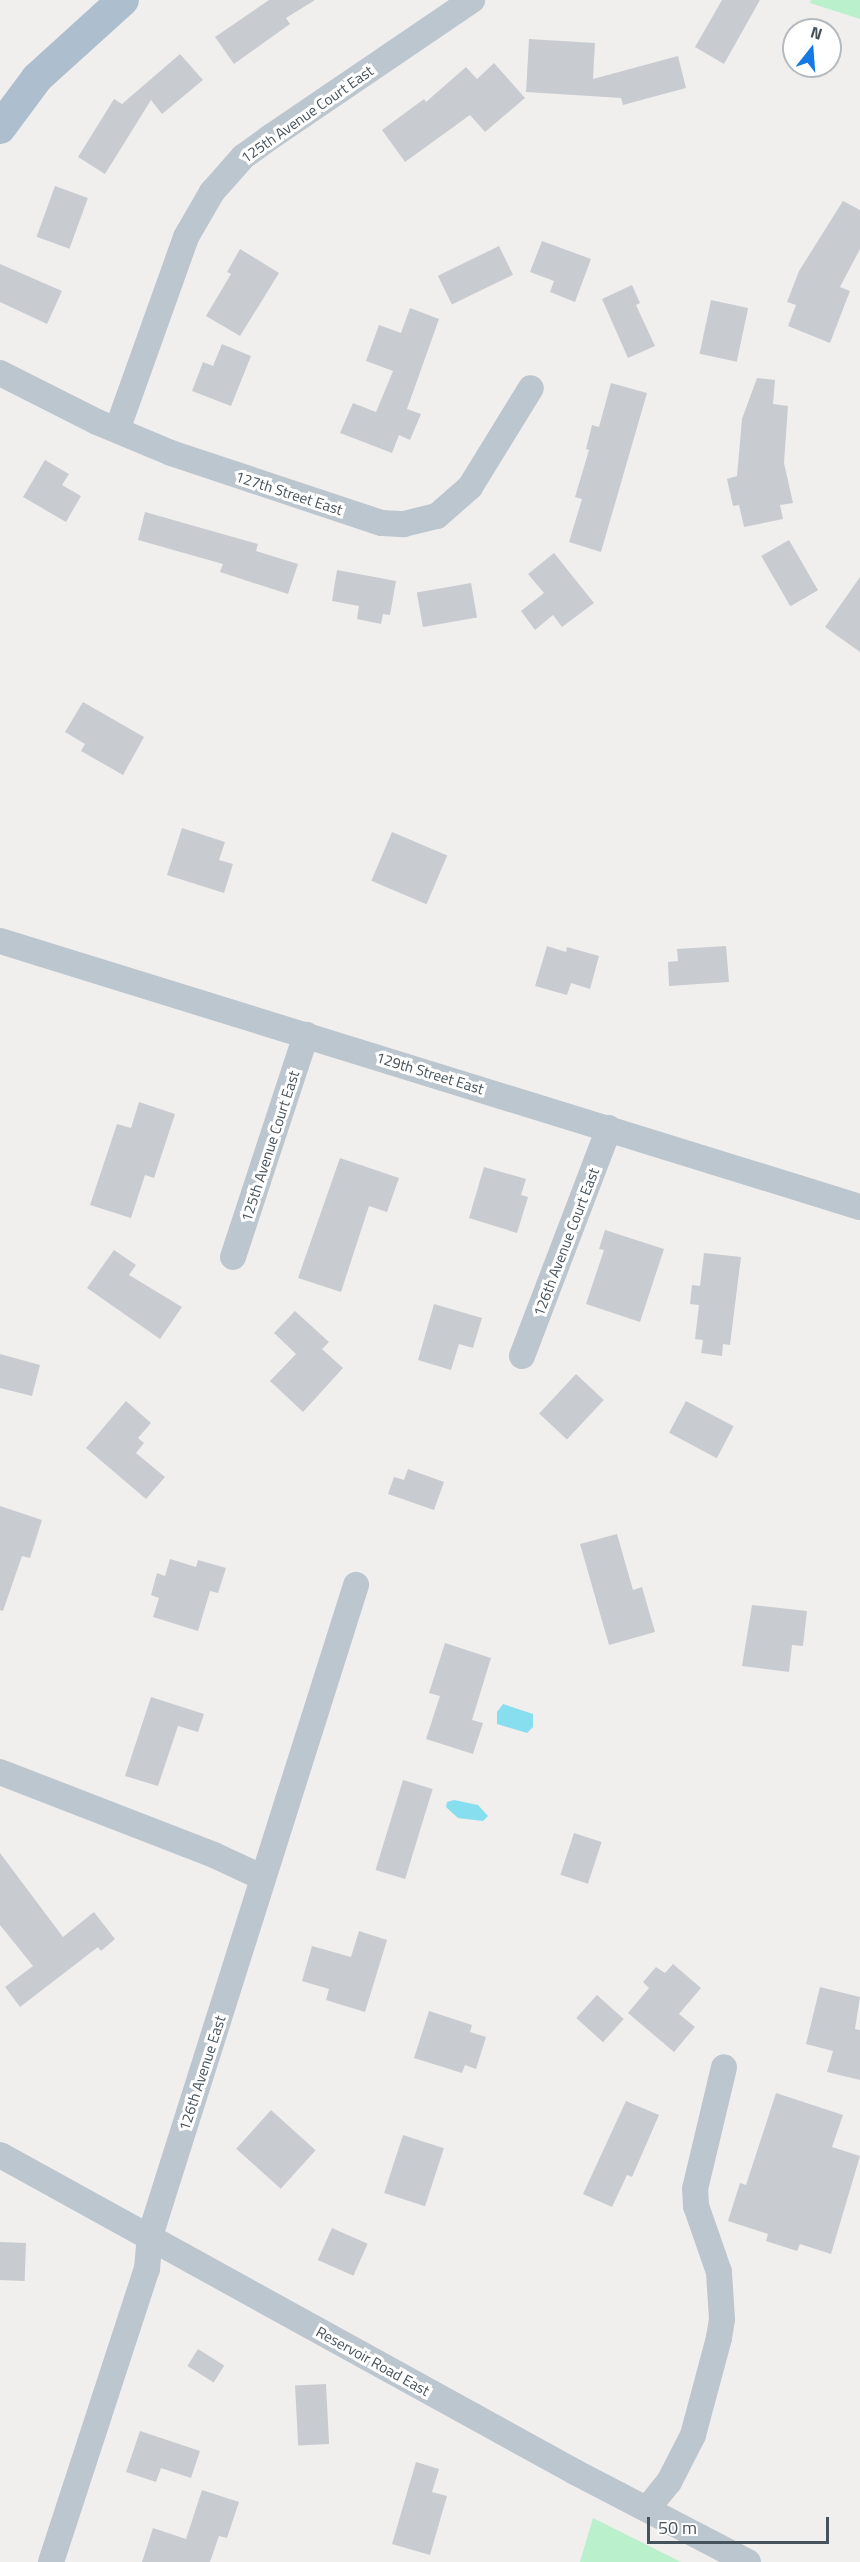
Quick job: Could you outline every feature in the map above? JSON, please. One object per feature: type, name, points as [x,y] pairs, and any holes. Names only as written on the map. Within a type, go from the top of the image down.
[{"type":"main road","points":[[0,128],[37,78],[123,0]]},
{"type":"street","name":"125th Avenue Court East","points":[[117,430],[186,237],[212,192],[243,157],[472,0]]},
{"type":"street","name":"127th Street East","points":[[0,373],[117,430],[249,480],[382,523],[421,523],[452,506],[470,487],[531,388]]},
{"type":"street","name":"129th Street East","points":[[0,941],[860,1207]]},
{"type":"street","name":"125th Avenue Court East","points":[[233,1257],[306,1035]]},
{"type":"street","name":"126th Avenue Court East","points":[[522,1356],[609,1128]]},
{"type":"street","name":"126th Avenue East","points":[[51,2562],[147,2269],[150,2236],[356,1585]]},
{"type":"street","points":[[0,1772],[214,1854],[263,1878]]},
{"type":"street","points":[[647,2509],[669,2482],[693,2435],[719,2338],[722,2319],[719,2272],[696,2206],[695,2189],[724,2067]]},
{"type":"street","name":"Reservoir Road East","points":[[0,2155],[747,2562]]},
{"type":"green space","points":[[811,0],[860,0],[860,19],[810,3]]},
{"type":"green space","points":[[593,2518],[681,2562],[580,2562]]},
{"type":"water","points":[[503,1704],[533,1714],[533,1727],[527,1733],[497,1724],[497,1712]]},
{"type":"water","points":[[454,1800],[478,1805],[488,1816],[483,1821],[458,1818],[446,1807],[447,1802]]},
{"type":"building","points":[[269,0],[315,0],[286,18],[290,24],[234,64],[215,37]]},
{"type":"building","points":[[722,0],[760,0],[724,64],[695,47]]},
{"type":"building","points":[[529,39],[595,43],[593,79],[678,56],[686,88],[623,105],[621,98],[526,92]]},
{"type":"building","points":[[180,54],[203,80],[162,114],[151,100],[105,174],[78,157],[114,99],[122,104]]},
{"type":"building","points":[[494,63],[525,98],[485,132],[470,115],[405,162],[382,130],[424,99],[426,102],[466,67],[477,79]]},
{"type":"building","points":[[55,186],[88,198],[69,249],[37,237]]},
{"type":"building","points":[[843,201],[860,210],[860,249],[840,287],[850,291],[830,343],[788,326],[796,305],[787,302],[799,271]]},
{"type":"building","points":[[542,241],[591,259],[575,302],[550,292],[554,281],[530,272]]},
{"type":"building","points":[[499,246],[513,275],[452,305],[438,276]]},
{"type":"building","points":[[240,249],[279,273],[240,336],[206,316],[231,274],[227,272]]},
{"type":"building","points":[[0,264],[62,291],[47,324],[0,302]]},
{"type":"building","points":[[632,285],[640,303],[636,305],[655,346],[628,358],[602,299]]},
{"type":"building","points":[[711,300],[748,308],[737,362],[700,354]]},
{"type":"building","points":[[410,308],[439,319],[407,409],[421,414],[410,440],[399,435],[392,453],[340,433],[353,403],[376,412],[393,371],[366,361],[379,325],[401,333]]},
{"type":"building","points":[[222,344],[251,356],[231,406],[192,391],[203,362],[213,366]]},
{"type":"building","points":[[757,378],[775,380],[773,404],[788,406],[784,463],[793,503],[780,505],[783,519],[744,527],[739,505],[733,506],[727,479],[737,476],[742,419]]},
{"type":"building","points":[[611,383],[647,393],[601,552],[569,542],[582,499],[575,497],[589,450],[586,449],[592,425],[599,427]]},
{"type":"building","points":[[45,460],[69,474],[62,485],[81,496],[66,522],[23,497]]},
{"type":"building","points":[[145,512],[258,544],[256,551],[298,564],[288,594],[220,572],[223,564],[138,540]]},
{"type":"building","points":[[789,540],[818,590],[790,606],[761,556]]},
{"type":"building","points":[[554,553],[594,603],[562,627],[553,615],[535,630],[521,611],[544,593],[528,574]]},
{"type":"building","points":[[337,570],[396,581],[390,615],[383,614],[381,624],[357,619],[359,606],[332,601]]},
{"type":"building","points":[[860,577],[860,652],[825,627]]},
{"type":"building","points":[[471,583],[477,617],[423,627],[417,593]]},
{"type":"building","points":[[83,702],[144,737],[123,775],[81,751],[85,744],[65,732]]},
{"type":"building","points":[[182,828],[225,842],[219,860],[233,864],[224,893],[167,875]]},
{"type":"building","points":[[392,832],[447,855],[427,904],[371,881]]},
{"type":"building","points":[[547,946],[566,952],[567,947],[599,956],[590,989],[571,983],[567,995],[535,986]]},
{"type":"building","points":[[726,946],[729,982],[669,986],[668,962],[678,961],[677,949]]},
{"type":"building","points":[[139,1102],[175,1114],[154,1178],[145,1175],[131,1218],[90,1205],[117,1124],[131,1128]]},
{"type":"building","points":[[340,1158],[399,1178],[387,1212],[369,1206],[341,1292],[298,1278]]},
{"type":"building","points":[[484,1167],[526,1179],[521,1195],[528,1197],[517,1233],[469,1218]]},
{"type":"building","points":[[605,1230],[664,1249],[640,1322],[586,1304],[604,1250],[599,1249]]},
{"type":"building","points":[[114,1250],[136,1265],[129,1275],[182,1307],[160,1339],[87,1288]]},
{"type":"building","points":[[704,1253],[741,1257],[730,1345],[723,1344],[722,1356],[701,1353],[703,1340],[695,1339],[699,1305],[690,1304],[692,1285],[700,1286]]},
{"type":"building","points":[[434,1304],[482,1318],[473,1348],[459,1344],[451,1370],[418,1360]]},
{"type":"building","points":[[295,1311],[329,1342],[322,1349],[343,1368],[303,1412],[270,1381],[296,1354],[274,1333]]},
{"type":"building","points":[[0,1354],[40,1365],[32,1396],[0,1388]]},
{"type":"building","points":[[576,1374],[604,1400],[567,1439],[539,1413]]},
{"type":"building","points":[[126,1401],[151,1423],[138,1438],[144,1443],[136,1453],[165,1477],[146,1499],[86,1448]]},
{"type":"building","points":[[686,1401],[734,1426],[717,1458],[669,1433]]},
{"type":"building","points":[[408,1469],[444,1482],[434,1510],[388,1494],[394,1477],[404,1480]]},
{"type":"building","points":[[0,1506],[42,1520],[30,1558],[22,1556],[3,1611],[0,1610]]},
{"type":"building","points":[[617,1534],[633,1590],[642,1587],[655,1632],[609,1645],[580,1544]]},
{"type":"building","points":[[170,1559],[196,1567],[198,1560],[226,1568],[218,1593],[210,1591],[198,1631],[153,1617],[159,1598],[151,1595],[157,1573],[165,1576]]},
{"type":"building","points":[[752,1605],[807,1611],[803,1646],[792,1645],[789,1672],[742,1666]]},
{"type":"building","points":[[445,1643],[491,1658],[472,1720],[483,1723],[473,1754],[426,1739],[440,1696],[429,1693]]},
{"type":"building","points":[[151,1697],[204,1714],[198,1732],[178,1726],[158,1786],[125,1776]]},
{"type":"building","points":[[403,1780],[433,1789],[405,1879],[376,1870]]},
{"type":"building","points":[[574,1833],[602,1842],[588,1884],[560,1875]]},
{"type":"building","points":[[0,1853],[63,1937],[94,1912],[115,1939],[101,1951],[98,1947],[20,2007],[5,1987],[33,1966],[0,1925]]},
{"type":"building","points":[[359,1931],[387,1940],[365,2012],[326,2000],[329,1989],[302,1981],[312,1946],[351,1957]]},
{"type":"building","points":[[673,1964],[701,1988],[679,2014],[695,2027],[674,2052],[628,2013],[649,1988],[643,1982],[656,1967],[665,1973]]},
{"type":"building","points":[[820,1987],[860,1997],[855,2029],[860,2030],[860,2080],[827,2072],[833,2051],[806,2044]]},
{"type":"building","points":[[597,1995],[624,2019],[603,2042],[576,2018]]},
{"type":"building","points":[[429,2011],[472,2025],[470,2032],[486,2037],[476,2069],[465,2065],[462,2073],[414,2058]]},
{"type":"building","points":[[776,2093],[843,2115],[832,2147],[860,2156],[831,2254],[800,2244],[797,2251],[766,2241],[768,2234],[728,2221],[740,2183],[746,2185]]},
{"type":"building","points":[[626,2101],[659,2115],[632,2177],[627,2175],[612,2207],[583,2194]]},
{"type":"building","points":[[271,2110],[316,2150],[281,2189],[236,2149]]},
{"type":"building","points":[[403,2135],[444,2148],[425,2206],[384,2193]]},
{"type":"building","points":[[332,2228],[368,2244],[353,2276],[318,2260]]},
{"type":"building","points":[[0,2242],[26,2243],[25,2281],[0,2280]]},
{"type":"building","points":[[198,2349],[224,2365],[214,2382],[187,2366]]},
{"type":"building","points":[[326,2384],[329,2444],[298,2446],[295,2386]]},
{"type":"building","points":[[140,2431],[200,2451],[191,2478],[161,2468],[156,2482],[126,2472]]},
{"type":"building","points":[[416,2462],[439,2469],[432,2492],[447,2496],[430,2555],[392,2544]]},
{"type":"building","points":[[202,2490],[239,2502],[227,2538],[219,2536],[210,2562],[142,2562],[153,2528],[186,2539]]}]
